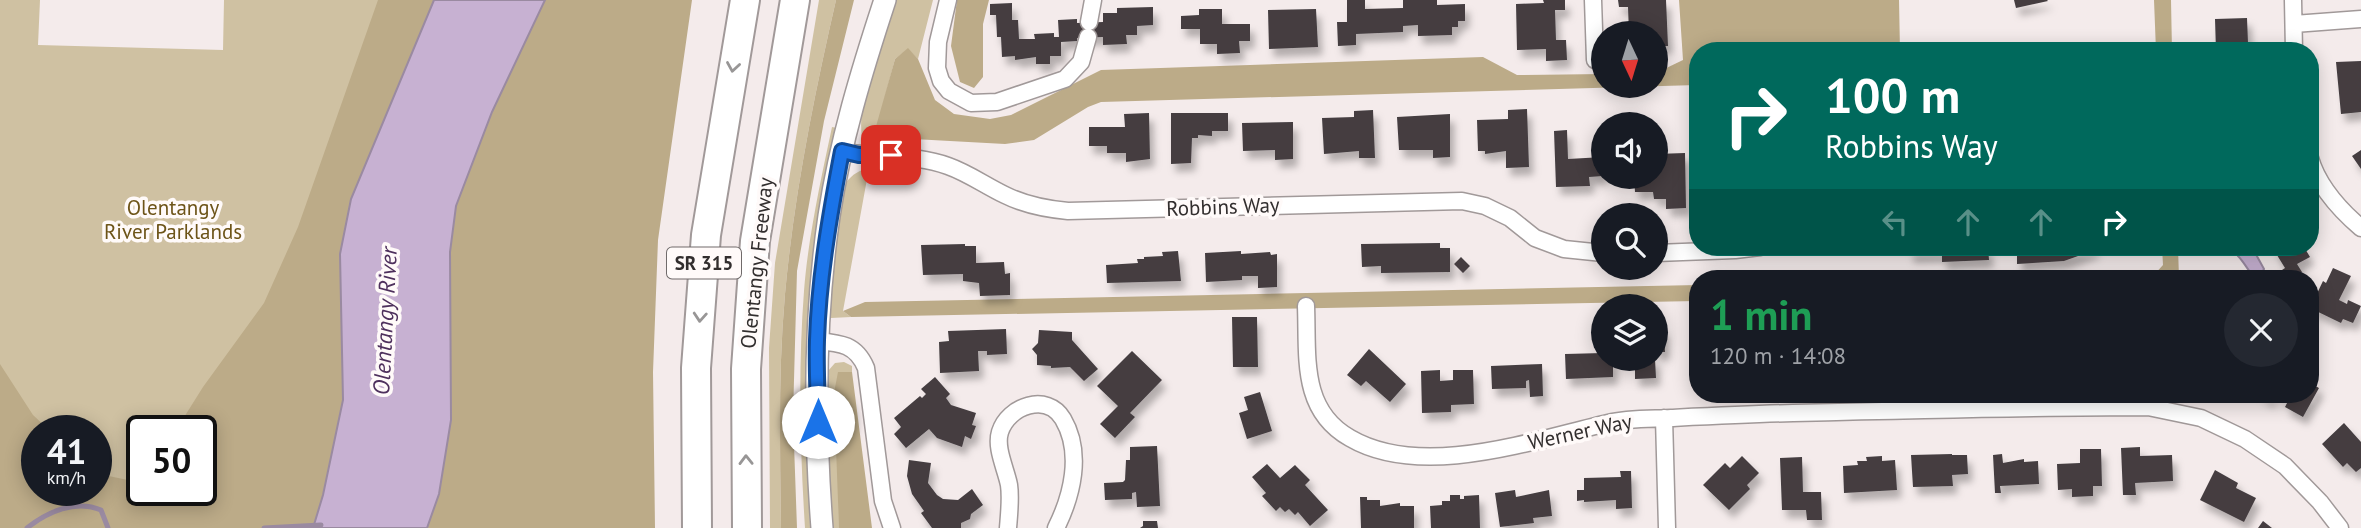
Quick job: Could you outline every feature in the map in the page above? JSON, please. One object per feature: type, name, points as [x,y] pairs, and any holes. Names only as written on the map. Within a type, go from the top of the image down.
[{"type":"highway","name":"SR 315","points":[[697,528],[696,368],[706,235],[744,0]]},
{"type":"highway","name":"Olentangy Freeway","points":[[747,528],[746,369],[755,241],[795,0]]},
{"type":"main road","points":[[822,528],[818,476],[817,341],[829,214],[858,85],[885,0]]},
{"type":"street","points":[[947,0],[938,42],[937,68],[941,81],[949,90],[971,103],[997,102],[1065,79],[1081,62],[1093,0]]},
{"type":"street","points":[[1593,0],[1594,21]]},
{"type":"street","points":[[2292,0],[2294,42]]},
{"type":"street","points":[[2294,24],[2361,19]]},
{"type":"street","name":"Robbins Way","points":[[842,151],[859,155],[922,159],[949,166],[1008,197],[1042,208],[1068,211],[1462,201],[1485,206],[1510,218],[1535,238],[1564,249],[1591,252]]},
{"type":"street","points":[[2319,176],[2327,192],[2344,214],[2361,228]]},
{"type":"street","points":[[1668,253],[1689,252]]},
{"type":"street","name":"Werner Way","points":[[1306,306],[1311,393],[1321,414],[1351,440],[1376,449],[1432,456],[1468,454],[1502,449],[1611,422],[1664,418],[2148,407],[2202,418],[2245,439],[2285,466],[2320,502],[2340,528]]},
{"type":"street","points":[[817,341],[845,344],[855,350],[866,368],[883,501],[892,528]]},
{"type":"street","points":[[1008,528],[1009,488],[999,435],[1015,410],[1037,405],[1059,413],[1069,433],[1073,450],[1073,482],[1069,500],[1056,528]]},
{"type":"street","points":[[1664,418],[1667,528]]},
{"type":"green space","name":"Olentangy River Parklands","points":[[0,0],[40,0],[38,45],[223,50],[224,0],[434,0],[351,199],[313,528],[0,528]]},
{"type":"green space","points":[[819,0],[836,0],[806,146],[789,257],[780,382],[781,528],[770,528],[769,348],[775,263]]},
{"type":"green space","points":[[895,0],[933,0],[918,59],[908,49],[895,59],[873,142],[862,138],[863,105],[871,69]]},
{"type":"green space","points":[[832,127],[837,128],[811,286],[806,348],[810,528],[805,528],[800,409],[804,291],[819,188]]},
{"type":"green space","points":[[869,168],[843,311],[851,317],[831,318],[839,207],[846,183],[859,171]]},
{"type":"green space","points":[[844,362],[852,366],[852,372],[838,372],[839,528],[831,528],[826,400],[828,371],[835,363]]},
{"type":"shaded area","points":[[378,0],[434,0],[351,199],[340,254],[343,400],[323,495],[313,528],[0,528],[0,364],[33,415],[21,415],[21,506],[112,506],[112,477],[126,480],[126,506],[217,506],[217,415],[185,415],[264,303],[298,227]]},
{"type":"shaded area","points":[[545,0],[692,0],[658,240],[653,372],[655,528],[427,528],[439,494],[450,252],[456,206],[492,112]]},
{"type":"shaded area","points":[[836,0],[854,0],[824,121],[797,271],[793,416],[797,528],[781,528],[780,382],[785,294],[806,146]]},
{"type":"shaded area","points":[[957,0],[989,0],[983,24],[983,77],[974,88],[960,82],[951,46]]},
{"type":"shaded area","points":[[1679,0],[1899,0],[1900,42],[1689,42],[1689,85],[1668,86],[1668,67],[1683,60]]},
{"type":"shaded area","points":[[2154,0],[2171,0],[2172,42],[2156,42]]},
{"type":"shaded area","points":[[908,48],[918,59],[935,100],[954,114],[990,119],[1011,115],[1101,70],[1483,57],[1517,75],[1591,74],[1591,88],[1101,102],[1034,140],[1005,144],[895,138],[875,130],[895,59]]},
{"type":"shaded area","points":[[2162,256],[2178,256],[2179,270],[2158,270],[2163,265]]},
{"type":"shaded area","points":[[1689,285],[1689,301],[1668,302],[1668,294],[1591,294],[1591,303],[851,317],[843,311],[865,302]]},
{"type":"shaded area","points":[[838,372],[852,372],[872,528],[839,528],[834,393]]},
{"type":"water","name":"Olentangy River","points":[[434,0],[545,0],[492,112],[456,206],[450,252],[451,420],[439,494],[427,528],[313,528],[323,495],[343,400],[340,254],[351,199]]},
{"type":"water","points":[[2238,256],[2257,256],[2264,269],[2249,270]]},
{"type":"building","points":[[1347,0],[1365,0],[1365,9],[1403,8],[1403,0],[1437,0],[1437,5],[1465,4],[1465,21],[1458,21],[1458,27],[1452,27],[1452,35],[1418,36],[1418,25],[1403,26],[1403,32],[1356,34],[1356,45],[1338,46],[1337,22],[1347,22]]},
{"type":"building","points":[[1543,0],[1565,0],[1565,10],[1555,10],[1556,40],[1566,40],[1567,60],[1546,61],[1546,49],[1517,50],[1516,4],[1544,3]]},
{"type":"building","points":[[1618,0],[1666,0],[1667,21],[1629,21],[1628,7],[1619,7]]},
{"type":"building","points":[[2014,0],[2047,0],[2048,1],[2016,8]]},
{"type":"building","points":[[1012,3],[1012,20],[1018,20],[1019,39],[1035,39],[1034,34],[1054,33],[1054,37],[1059,37],[1058,20],[1077,19],[1077,23],[1103,22],[1103,13],[1117,13],[1117,8],[1153,7],[1153,25],[1137,26],[1137,35],[1126,35],[1127,44],[1103,45],[1103,37],[1061,42],[1061,56],[1050,56],[1050,64],[1036,64],[1036,57],[1015,60],[1015,56],[1002,57],[1001,37],[997,37],[996,15],[990,15],[990,4]]},
{"type":"building","points":[[1199,9],[1222,9],[1222,24],[1250,24],[1250,41],[1239,41],[1240,53],[1217,54],[1217,44],[1200,44],[1200,29],[1181,29],[1181,16],[1199,15]]},
{"type":"building","points":[[1316,9],[1318,47],[1269,49],[1268,10]]},
{"type":"building","points":[[2247,18],[2248,42],[2216,42],[2215,19]]},
{"type":"building","points":[[2361,61],[2361,112],[2341,114],[2336,62]]},
{"type":"building","points":[[1527,109],[1529,167],[1506,168],[1506,151],[1485,154],[1485,151],[1478,151],[1477,120],[1508,119],[1508,110]]},
{"type":"building","points":[[1373,110],[1375,158],[1359,158],[1359,151],[1324,154],[1322,118],[1354,117],[1354,111]]},
{"type":"building","points":[[1149,113],[1150,159],[1126,162],[1126,153],[1107,153],[1107,146],[1089,146],[1089,127],[1125,127],[1124,114]]},
{"type":"building","points":[[1171,113],[1228,113],[1228,131],[1212,131],[1212,136],[1198,135],[1198,138],[1192,138],[1191,163],[1171,164]]},
{"type":"building","points":[[1450,114],[1450,157],[1433,158],[1433,150],[1399,150],[1397,117]]},
{"type":"building","points":[[1293,122],[1293,159],[1275,160],[1275,150],[1243,151],[1242,123]]},
{"type":"building","points":[[1567,130],[1568,159],[1591,158],[1590,186],[1556,187],[1554,131]]},
{"type":"building","points":[[2361,150],[2361,169],[2352,156]]},
{"type":"building","points":[[1685,153],[1686,208],[1668,209],[1666,199],[1654,199],[1653,192],[1635,192],[1635,189],[1668,189],[1668,154]]},
{"type":"building","points":[[1440,243],[1440,248],[1450,248],[1450,272],[1381,273],[1381,266],[1362,267],[1361,244]]},
{"type":"building","points":[[921,245],[976,246],[976,263],[1004,262],[1005,274],[1010,273],[1010,295],[980,296],[979,283],[963,281],[963,274],[923,275]]},
{"type":"building","points":[[1178,251],[1181,281],[1107,283],[1106,265],[1138,263],[1137,259]]},
{"type":"building","points":[[1241,251],[1241,254],[1277,254],[1277,287],[1258,288],[1258,276],[1242,276],[1242,280],[1206,282],[1205,253]]},
{"type":"building","points":[[1942,256],[1989,256],[1989,260],[1942,262]]},
{"type":"building","points":[[2017,256],[2078,256],[2064,261],[2017,264]]},
{"type":"building","points":[[2278,256],[2310,257],[2297,264],[2301,270],[2282,270],[2285,268]]},
{"type":"building","points":[[1461,257],[1470,266],[1463,273],[1454,264]]},
{"type":"building","points":[[2333,268],[2351,276],[2339,300],[2347,304],[2348,300],[2361,306],[2353,323],[2343,319],[2341,323],[2319,312],[2319,289],[2323,281],[2326,283]]},
{"type":"building","points":[[1232,317],[1257,317],[1258,367],[1233,367]]},
{"type":"building","points":[[1006,329],[1007,354],[987,355],[987,351],[978,351],[979,371],[940,373],[939,342],[949,341],[948,331]]},
{"type":"building","points":[[1039,330],[1072,332],[1072,340],[1098,369],[1084,381],[1070,367],[1051,368],[1037,365],[1037,355],[1032,349],[1038,343]]},
{"type":"building","points":[[1369,349],[1406,384],[1390,402],[1366,381],[1361,386],[1347,375]]},
{"type":"building","points":[[1132,351],[1162,380],[1130,413],[1135,417],[1115,438],[1100,424],[1118,406],[1097,386]]},
{"type":"building","points":[[1591,353],[1591,371],[1613,371],[1613,377],[1566,379],[1565,354]]},
{"type":"building","points":[[1542,364],[1543,396],[1530,397],[1529,380],[1526,381],[1526,388],[1492,389],[1491,366]]},
{"type":"building","points":[[1440,370],[1440,381],[1453,380],[1453,370],[1473,370],[1474,404],[1451,405],[1451,412],[1422,413],[1421,371]]},
{"type":"building","points":[[1635,371],[1656,371],[1656,378],[1635,379]]},
{"type":"building","points":[[935,377],[950,394],[946,398],[951,405],[976,413],[972,425],[976,426],[971,439],[965,436],[962,447],[937,438],[929,429],[906,448],[894,434],[901,427],[894,418],[926,394],[921,389]]},
{"type":"building","points":[[1260,392],[1272,431],[1247,439],[1239,413],[1248,410],[1244,397]]},
{"type":"building","points":[[2287,403],[2311,403],[2303,417],[2285,407]]},
{"type":"building","points":[[2344,423],[2361,442],[2361,468],[2356,472],[2347,463],[2343,467],[2322,444]]},
{"type":"building","points":[[1157,446],[1160,506],[1137,507],[1136,492],[1132,493],[1132,499],[1105,500],[1104,483],[1125,480],[1130,447]]},
{"type":"building","points":[[2140,447],[2140,456],[2172,455],[2173,481],[2135,483],[2136,495],[2123,495],[2121,448]]},
{"type":"building","points":[[2080,449],[2101,449],[2102,486],[2093,486],[2093,496],[2072,497],[2072,489],[2058,490],[2057,464],[2080,463]]},
{"type":"building","points":[[2002,454],[2003,463],[2024,459],[2024,462],[2038,461],[2039,484],[2000,486],[2001,493],[1995,493],[1993,455]]},
{"type":"building","points":[[1911,455],[1967,455],[1968,474],[1952,475],[1953,486],[1913,487]]},
{"type":"building","points":[[1742,456],[1759,473],[1747,485],[1750,489],[1729,510],[1703,485],[1725,463],[1730,468]]},
{"type":"building","points":[[1882,456],[1882,461],[1895,460],[1897,490],[1844,493],[1843,466],[1858,465],[1857,461],[1867,461],[1866,457]]},
{"type":"building","points":[[1802,457],[1803,492],[1821,492],[1822,520],[1807,520],[1806,510],[1782,510],[1780,458]]},
{"type":"building","points":[[909,460],[931,463],[928,483],[943,499],[958,500],[972,489],[983,505],[971,514],[970,519],[961,523],[961,528],[932,528],[912,494],[907,476]]},
{"type":"building","points":[[1267,464],[1280,478],[1295,465],[1310,480],[1305,485],[1328,510],[1310,526],[1298,512],[1295,515],[1289,509],[1285,512],[1280,507],[1276,511],[1262,496],[1266,493],[1252,477]]},
{"type":"building","points":[[2215,470],[2238,483],[2236,488],[2256,498],[2244,522],[2200,500]]},
{"type":"building","points":[[1620,471],[1631,471],[1632,508],[1616,509],[1616,500],[1577,501],[1577,490],[1584,490],[1584,478],[1621,477]]},
{"type":"building","points":[[1515,490],[1516,497],[1549,490],[1552,516],[1533,518],[1534,523],[1500,527],[1495,493]]},
{"type":"building","points":[[1450,495],[1460,495],[1460,499],[1464,499],[1464,496],[1479,495],[1480,528],[1431,528],[1430,506],[1450,501]]},
{"type":"building","points":[[1360,497],[1380,500],[1380,506],[1400,503],[1400,506],[1414,506],[1414,528],[1361,528]]},
{"type":"building","points":[[1143,521],[1157,521],[1158,528],[1140,528]]},
{"type":"building","points":[[2263,521],[2272,528],[2258,528]]},
{"type":"waterway","points":[[27,528],[53,512],[82,506],[101,510],[108,528]]},
{"type":"waterway","points":[[264,528],[321,525]]},
{"type":"route","points":[[818,422],[817,341],[822,280],[829,214],[842,151],[859,155],[891,155]]}]
